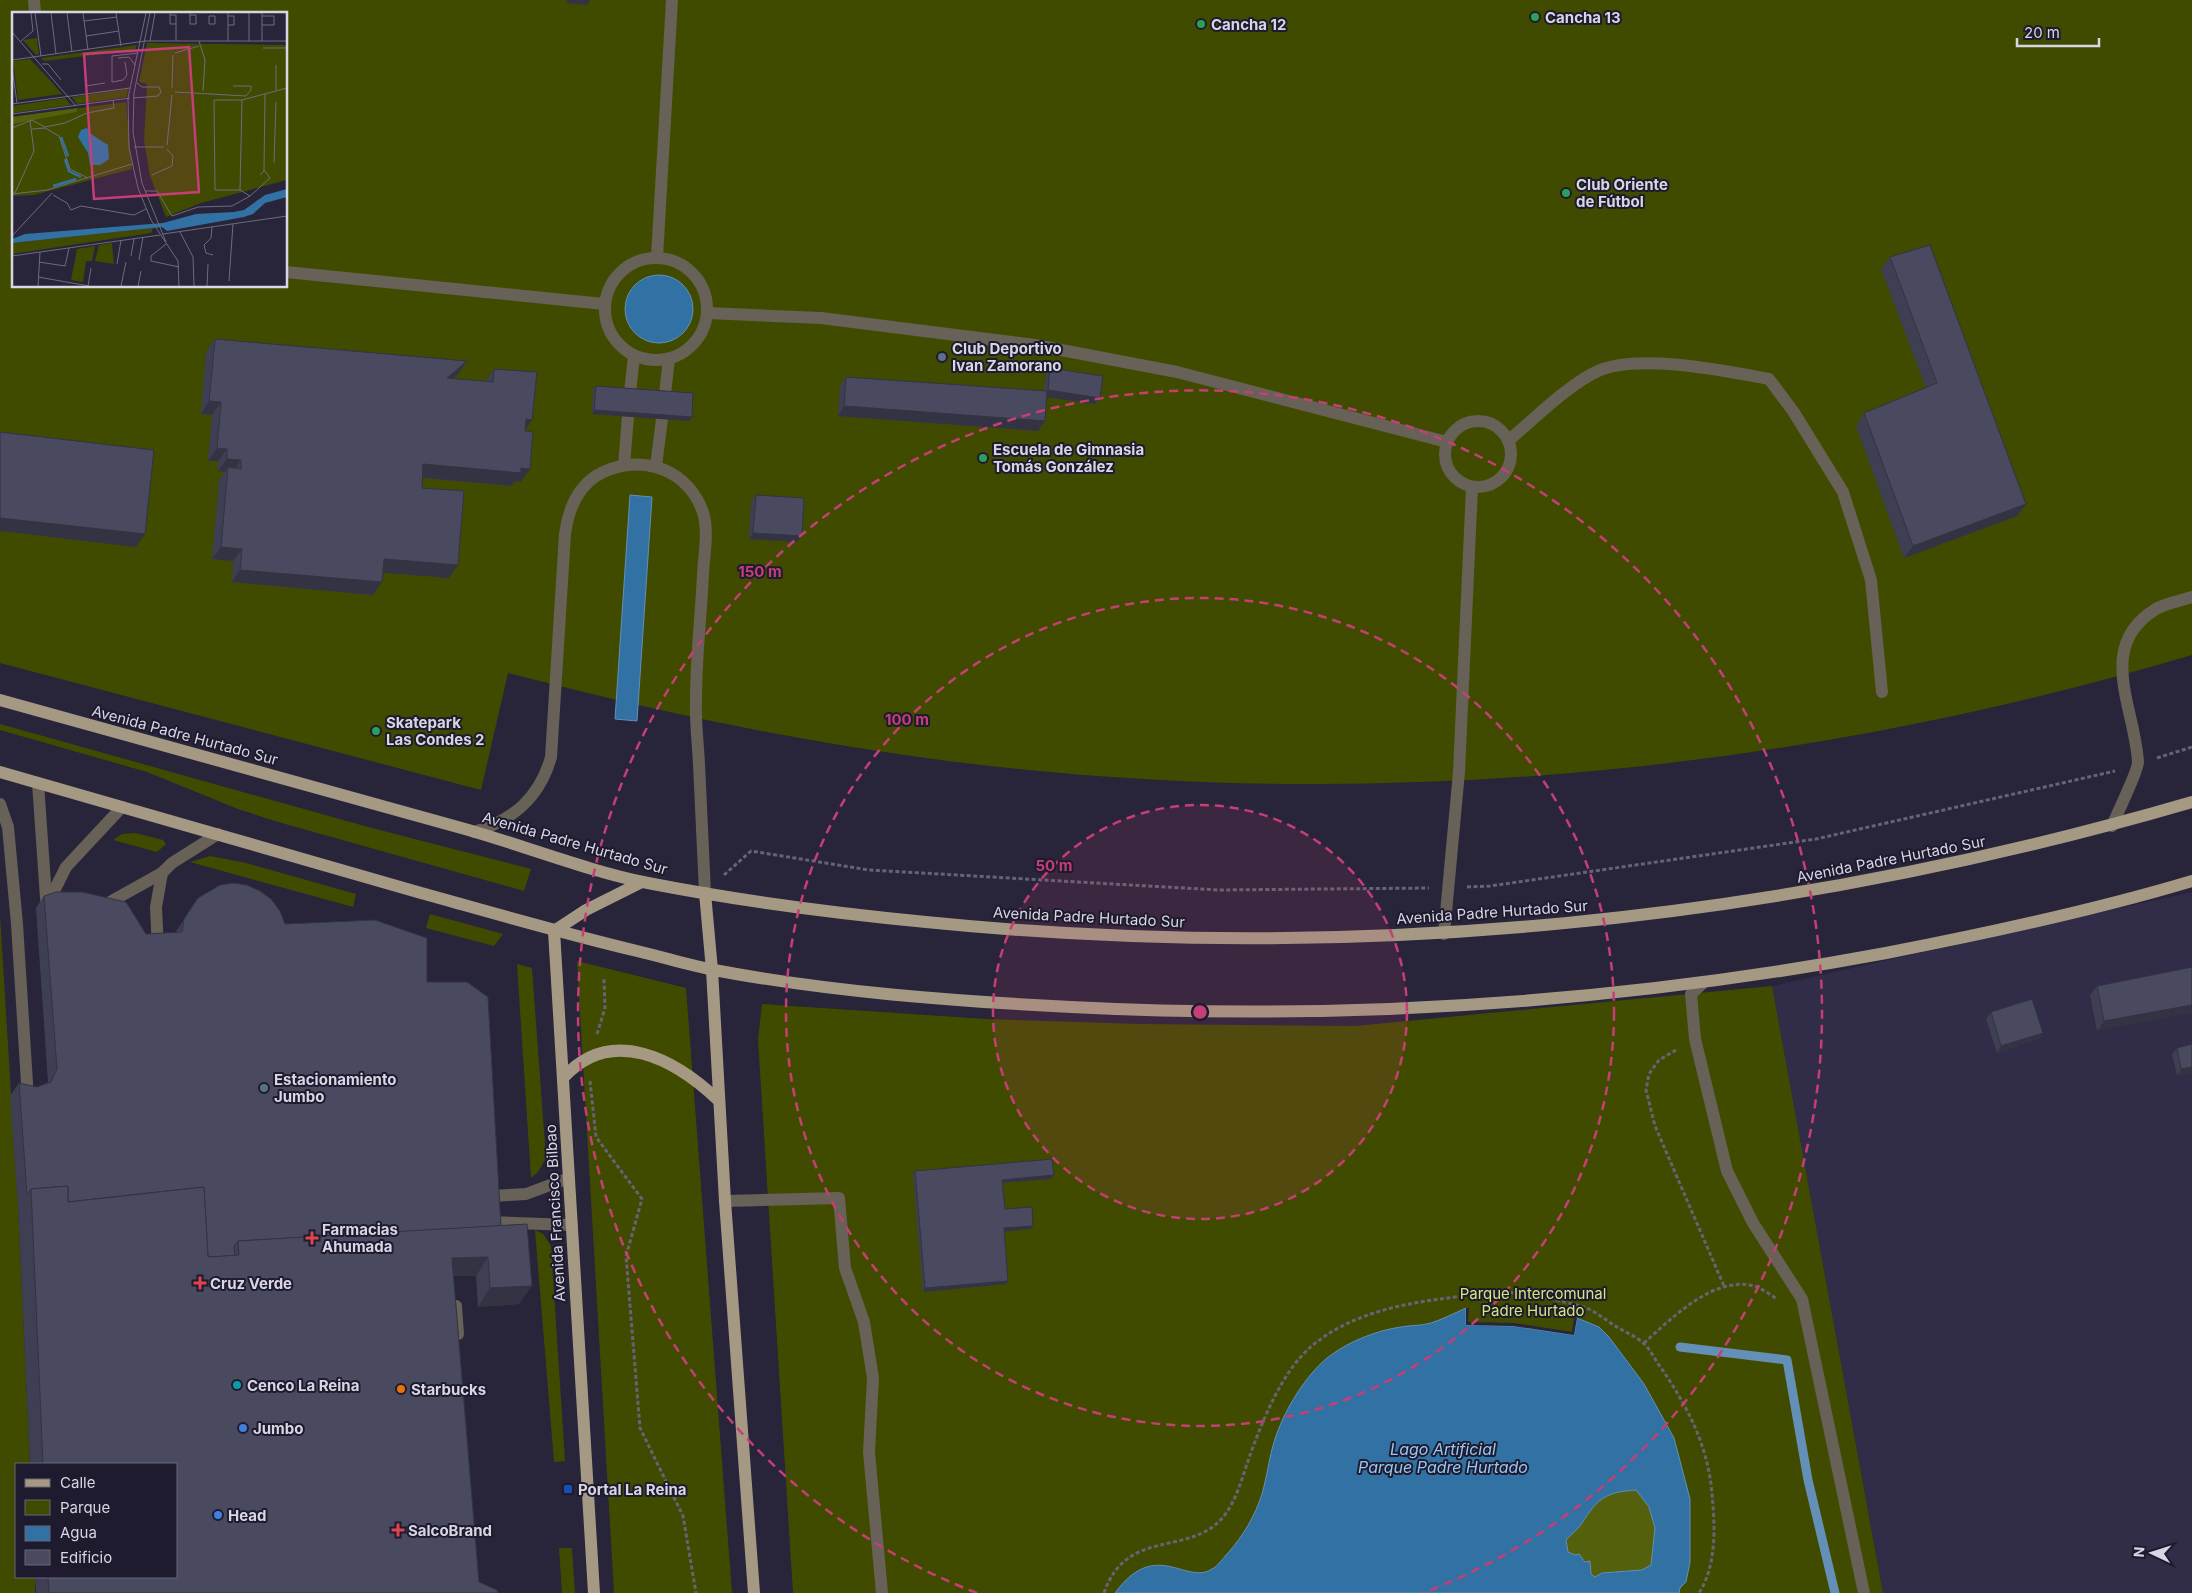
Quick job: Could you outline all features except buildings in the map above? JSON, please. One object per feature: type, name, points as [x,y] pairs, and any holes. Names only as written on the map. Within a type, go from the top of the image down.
[{"type":"main road","name":"Avenida Padre Hurtado Sur","points":[[0,700],[474,832],[642,882],[870,917],[984,928],[1099,936],[1214,939],[1444,934],[1660,914],[1781,897],[1892,877],[2112,826],[2192,802]]},
{"type":"main road","points":[[0,772],[554,931],[712,970],[920,996],[1044,1006],[1224,1012],[1339,1012],[1461,1006],[1582,997],[1703,983],[1824,964],[1944,942],[2063,915],[2192,880]]},
{"type":"main road","points":[[554,931],[586,910],[642,882]]},
{"type":"main road","points":[[705,893],[712,970],[718,1100],[754,1593]]},
{"type":"main road","name":"Avenida Francisco Bilbao","points":[[554,931],[594,1593]]},
{"type":"main road","points":[[563,1078],[573,1067],[588,1058],[620,1051],[656,1057],[674,1065],[700,1083],[718,1100]]},
{"type":"lane","points":[[658,257],[672,0]]},
{"type":"lane","points":[[658,257],[674,261],[694,275],[706,296],[707,313],[704,328],[695,342],[684,353],[669,359],[651,361],[634,356],[621,347],[611,335],[606,320],[604,304],[608,289],[622,271],[642,259],[658,257]]},
{"type":"lane","points":[[288,272],[604,304]]},
{"type":"lane","points":[[707,313],[821,318],[1035,345],[1177,372],[1447,442]]},
{"type":"lane","points":[[630,392],[634,356]]},
{"type":"lane","points":[[665,394],[669,359]]},
{"type":"lane","points":[[1508,442],[1582,381],[1598,371],[1621,364],[1698,366],[1768,379],[1794,411],[1843,492],[1870,580],[1882,692]]},
{"type":"lane","points":[[624,465],[628,416]]},
{"type":"lane","points":[[656,466],[662,419]]},
{"type":"lane","points":[[1477,421],[1496,426],[1508,442],[1510,461],[1506,471],[1492,485],[1472,487],[1463,484],[1449,471],[1445,462],[1447,442],[1458,427],[1477,421]]},
{"type":"lane","points":[[474,832],[505,820],[519,811],[531,799],[547,772],[551,757],[567,518],[573,502],[582,489],[594,478],[608,470],[640,463],[656,466],[670,472],[689,488],[702,508],[706,522],[696,700],[705,893]]},
{"type":"lane","points":[[1444,934],[1459,772],[1472,487]]},
{"type":"lane","points":[[2112,826],[2138,764],[2122,668],[2124,648],[2130,631],[2156,609],[2192,597]]},
{"type":"lane","points":[[38,783],[47,915],[66,867],[122,807]]},
{"type":"lane","points":[[0,804],[8,827],[17,924],[28,1099]]},
{"type":"lane","points":[[109,920],[96,910],[162,874],[172,863],[218,834]]},
{"type":"lane","points":[[159,964],[156,908],[162,874]]},
{"type":"lane","points":[[1703,983],[1691,994],[1695,1039],[1727,1171],[1753,1223],[1802,1299],[1864,1593]]},
{"type":"lane","points":[[490,1196],[526,1194],[569,1178]]},
{"type":"lane","points":[[725,1201],[839,1198],[845,1268],[864,1322],[873,1378],[869,1452],[882,1593]]},
{"type":"lane","points":[[491,1222],[572,1225]]},
{"type":"lane","points":[[456,1306],[459,1345]]},
{"type":"path","points":[[705,893],[752,850],[869,870],[1218,890],[1490,886],[1816,839],[2138,764],[2192,747]]},
{"type":"path","points":[[604,979],[605,1008],[588,1058],[596,1137],[642,1199],[626,1256],[640,1428],[683,1516],[696,1593]]},
{"type":"path","points":[[1695,1039],[1659,1060],[1649,1074],[1646,1090],[1656,1126],[1724,1286]]},
{"type":"path","points":[[1644,1342],[1684,1308],[1724,1286],[1757,1287],[1781,1302]]},
{"type":"path","points":[[1104,1593],[1109,1577],[1134,1554],[1163,1543],[1206,1532],[1218,1523],[1233,1504],[1260,1427],[1279,1390],[1312,1346],[1346,1323],[1386,1310],[1417,1302],[1506,1292],[1586,1308],[1644,1342],[1680,1395],[1696,1424],[1710,1472],[1715,1524],[1709,1572],[1699,1593]]},
{"type":"shaded area","points":[[2192,892],[2192,1593],[1883,1593],[1772,986]]},
{"type":"green space","points":[[0,0],[2192,0],[2192,655],[2037,697],[1880,731],[1721,756],[1561,774],[1401,783],[1240,783],[1079,775],[919,757],[815,741],[712,721],[508,673],[481,790],[0,663]]},
{"type":"green space","points":[[0,724],[368,827],[531,869],[524,891],[278,822],[238,809],[147,772],[0,730]]},
{"type":"green space","points":[[135,833],[163,840],[166,844],[157,852],[113,840],[122,834]]},
{"type":"green space","points":[[210,856],[246,863],[356,894],[353,907],[190,862]]},
{"type":"green space","points":[[430,914],[503,934],[494,946],[426,928]]},
{"type":"green space","points":[[0,915],[18,1207],[30,1463],[15,1463],[15,1578],[35,1578],[35,1593],[0,1593]]},
{"type":"green space","points":[[577,961],[686,988],[732,1593],[614,1593]]},
{"type":"green space","points":[[517,964],[532,968],[546,1158],[538,1172],[531,1178]]},
{"type":"green space","name":"Parque Intercomunal Padre Hurtado","points":[[1772,986],[1883,1593],[793,1593],[758,1040],[762,1004],[986,1019],[1140,1024],[1355,1026]]},
{"type":"green space","points":[[535,1230],[543,1234],[551,1246],[565,1461],[554,1462]]},
{"type":"green space","points":[[1636,1490],[1640,1492],[1649,1507],[1655,1528],[1651,1565],[1642,1570],[1602,1573],[1595,1577],[1591,1574],[1591,1563],[1568,1552],[1566,1540],[1579,1528],[1598,1502],[1617,1492]]},
{"type":"green space","points":[[559,1548],[572,1548],[575,1593],[562,1593]]},
{"type":"water","points":[[652,275],[666,275],[678,280],[688,290],[693,302],[693,316],[688,328],[678,338],[666,343],[652,343],[640,338],[630,328],[625,316],[625,302],[630,290],[640,280]]},
{"type":"water","points":[[630,495],[652,497],[637,721],[615,719]]},
{"type":"water","name":"Lago Artificial Parque Padre Hurtado","points":[[1466,1308],[1466,1325],[1513,1326],[1574,1335],[1577,1318],[1599,1327],[1609,1337],[1644,1384],[1674,1438],[1690,1499],[1690,1562],[1686,1582],[1680,1588],[1679,1593],[1115,1593],[1130,1577],[1144,1568],[1157,1565],[1169,1566],[1202,1573],[1212,1569],[1220,1562],[1244,1533],[1256,1510],[1262,1494],[1276,1436],[1288,1408],[1300,1388],[1331,1355],[1347,1345],[1374,1333],[1392,1328],[1424,1325]],"holes":[[[1636,1490],[1649,1507],[1655,1528],[1651,1565],[1642,1570],[1602,1573],[1595,1577],[1591,1574],[1590,1561],[1585,1562],[1579,1554],[1575,1555],[1568,1552],[1566,1540],[1579,1528],[1598,1502],[1604,1498],[1617,1492]]]},
{"type":"pier","points":[[1466,1308],[1469,1308],[1468,1322],[1514,1323],[1572,1332],[1574,1318],[1577,1318],[1574,1335],[1513,1326],[1466,1325]]},
{"type":"waterway","points":[[1680,1347],[1787,1360],[1808,1480],[1835,1593]]},
{"type":"place","name":"Cancha 13","points":[[1535,17]]},
{"type":"place","name":"Cancha 12","points":[[1201,24]]},
{"type":"place","name":"Club Oriente de Fútbol","points":[[1566,193]]},
{"type":"place","name":"Club Deportivo Ivan Zamorano","points":[[942,357]]},
{"type":"place","name":"Escuela de Gimnasia Tomás González","points":[[983,458]]},
{"type":"place","name":"Skatepark Las Condes 2","points":[[376,731]]},
{"type":"place","name":"Estacionamiento Jumbo","points":[[264,1088]]},
{"type":"place","name":"Farmacias Ahumada","points":[[312,1238]]},
{"type":"place","name":"Cruz Verde","points":[[200,1283]]},
{"type":"place","name":"Cenco La Reina","points":[[237,1385]]},
{"type":"place","name":"Starbucks","points":[[401,1389]]},
{"type":"place","name":"Jumbo","points":[[243,1428]]},
{"type":"place","name":"Portal La Reina","points":[[568,1489]]},
{"type":"place","name":"Head","points":[[218,1515]]},
{"type":"place","name":"SalcoBrand","points":[[398,1530]]}]
